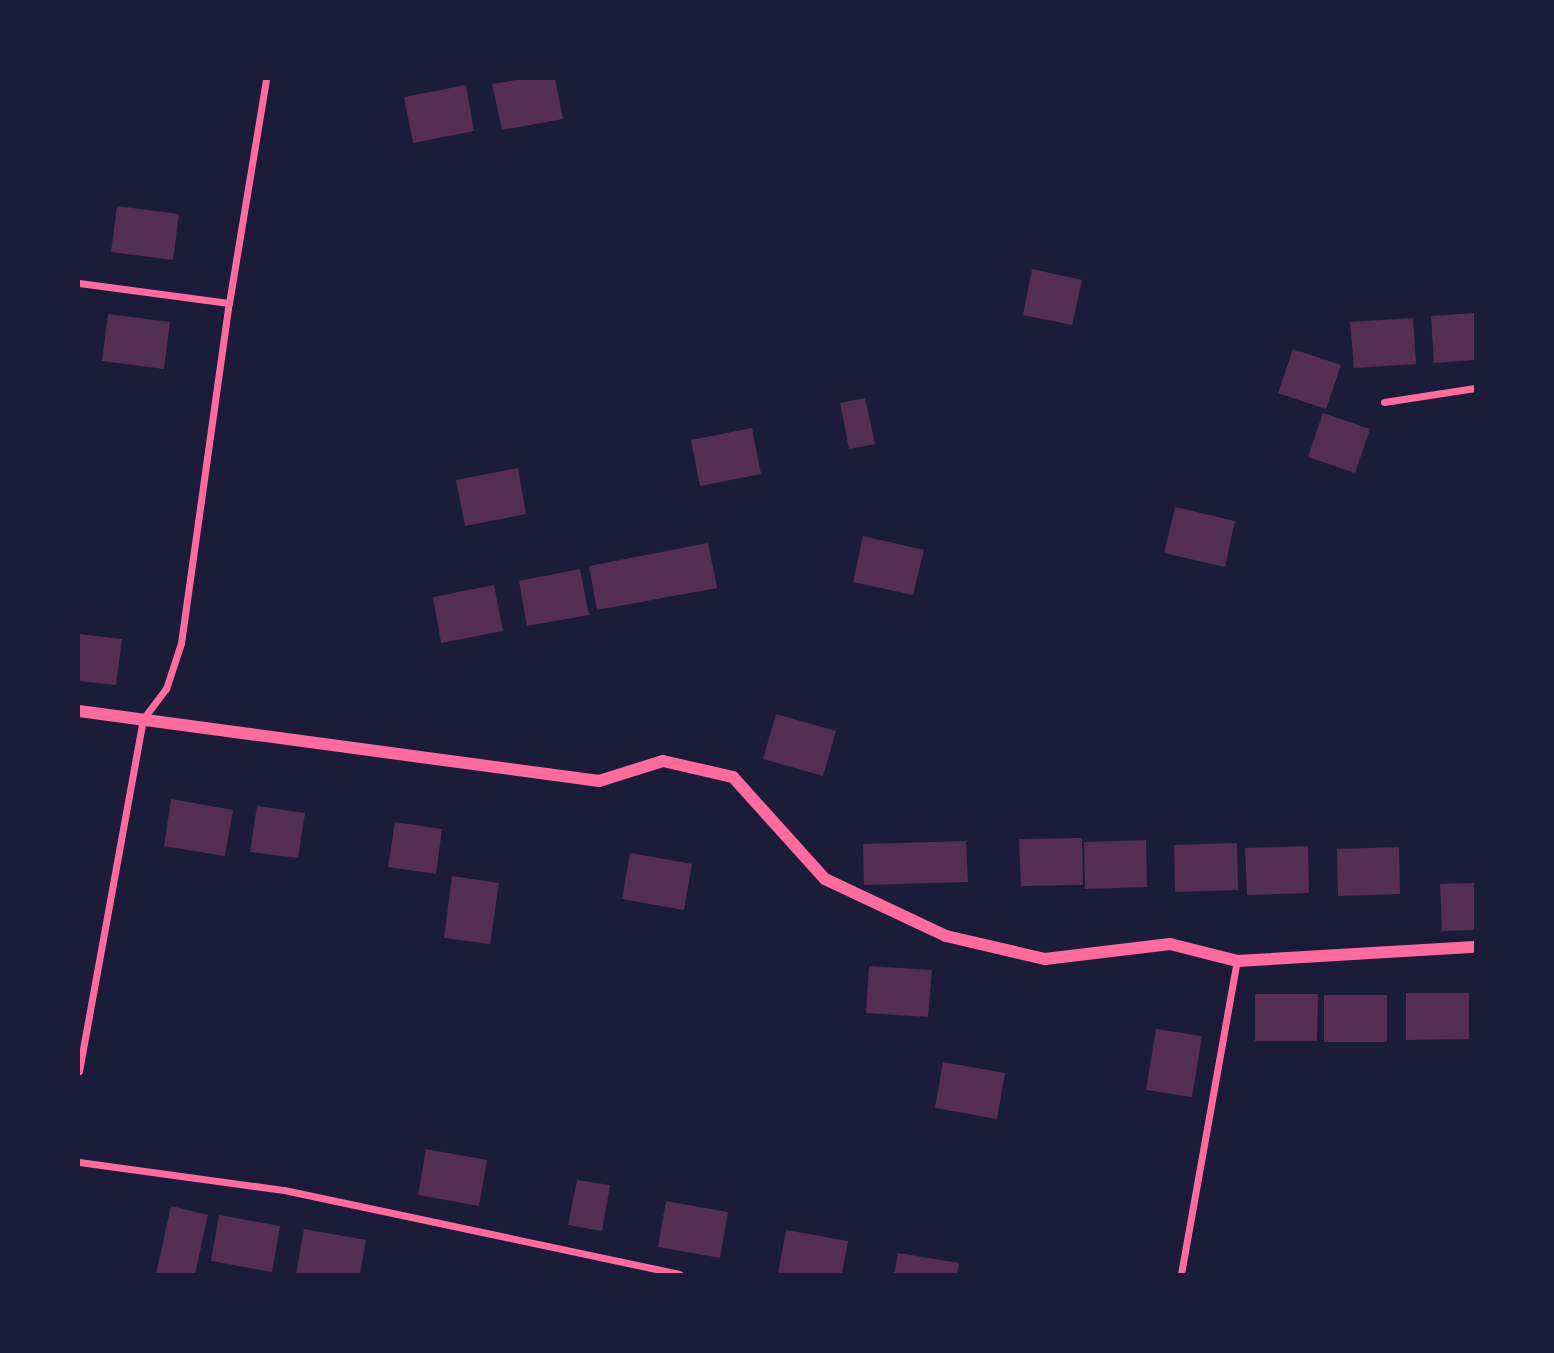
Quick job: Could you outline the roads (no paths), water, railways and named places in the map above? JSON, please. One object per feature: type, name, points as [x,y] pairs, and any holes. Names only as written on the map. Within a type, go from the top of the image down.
[{"type":"street","points":[[79,1071],[143,719],[166,689],[181,643],[229,303],[266,79]]},
{"type":"street","points":[[79,283],[229,303]]},
{"type":"street","points":[[1384,402],[1475,388]]},
{"type":"street","points":[[79,711],[599,782],[663,761],[733,777],[825,879],[946,936],[1045,959],[1170,944],[1237,961],[1475,947]]},
{"type":"street","points":[[1181,1274],[1237,961]]},
{"type":"street","points":[[79,1163],[284,1189],[679,1274]]}]
